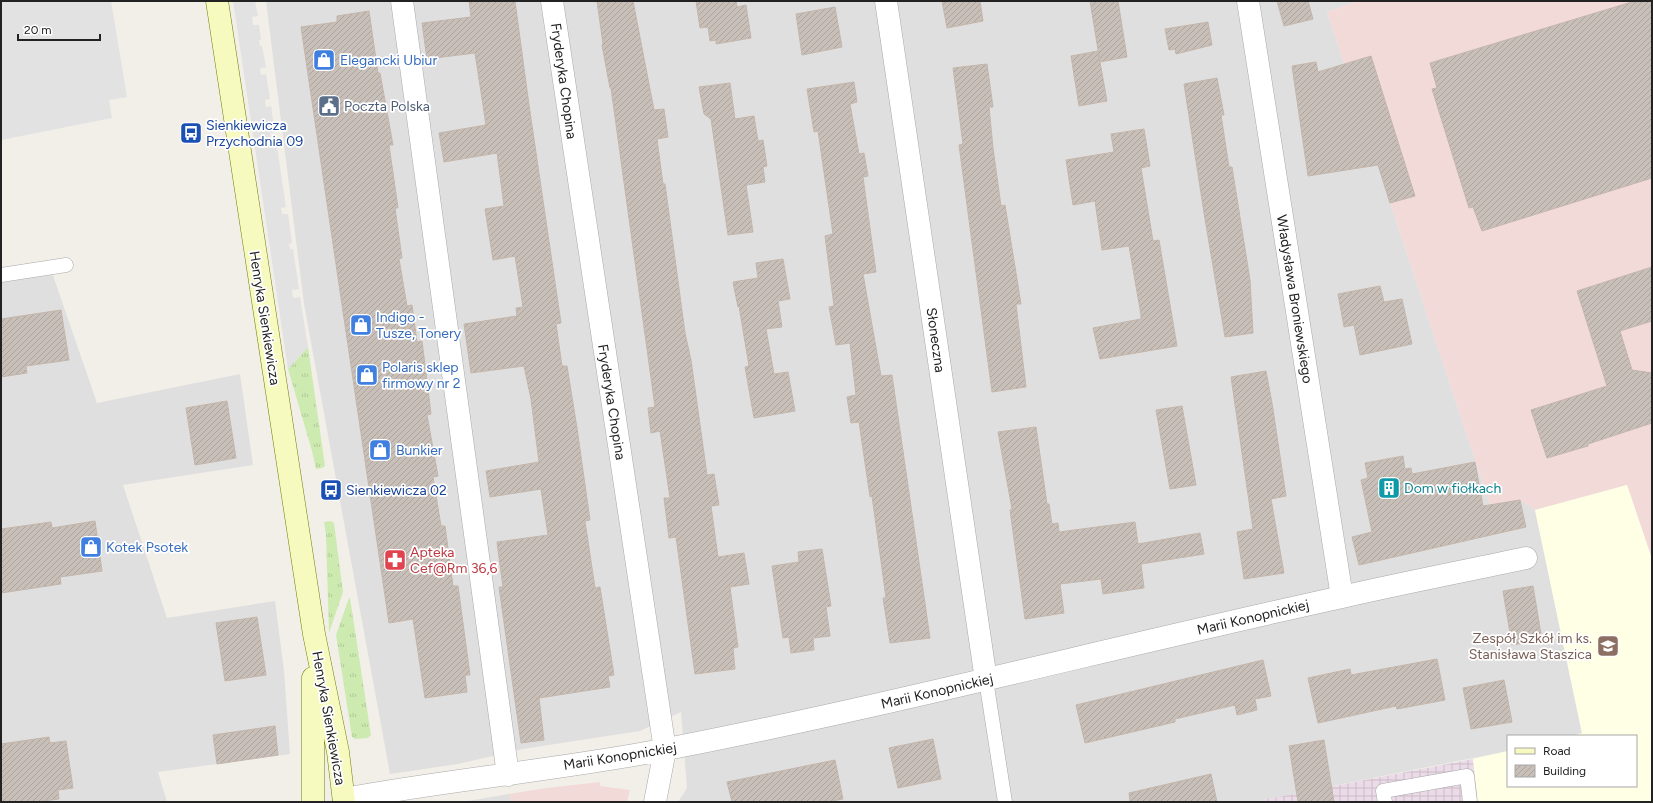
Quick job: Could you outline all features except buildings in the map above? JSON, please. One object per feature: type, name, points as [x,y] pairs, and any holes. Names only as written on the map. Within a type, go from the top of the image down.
[{"type":"street","name":"Henryka Sienkiewicza","points":[[217,1],[314,634],[338,752],[344,801]]},
{"type":"street","points":[[402,1],[508,775]]},
{"type":"street","name":"Fryderyka Chopina","points":[[552,1],[665,750],[655,802]]},
{"type":"street","name":"Słoneczna","points":[[886,1],[986,680]]},
{"type":"street","name":"Władysława Broniewskiego","points":[[1248,1],[1342,597]]},
{"type":"street","name":"Marii Konopnickiej","points":[[344,801],[382,792],[508,775],[665,750],[986,680],[1342,597],[1526,558]]},
{"type":"street","name":"Henryka Sienkiewicza","points":[[313,802],[314,634]]},
{"type":"lane","points":[[1,275],[66,265]]},
{"type":"lane","points":[[986,680],[1005,802]]},
{"type":"lane","points":[[1385,802],[1383,791],[1467,776],[1470,802]]},
{"type":"shaded area","points":[[1,1],[111,1],[127,97],[109,100],[112,118],[1,140]]},
{"type":"shaded area","points":[[233,1],[255,1],[258,16],[252,17],[253,25],[259,25],[261,40],[259,40],[260,46],[262,46],[266,67],[260,69],[261,75],[266,74],[270,99],[265,100],[266,107],[271,106],[275,132],[270,133],[271,140],[276,140],[286,207],[281,208],[282,214],[288,214],[292,243],[289,244],[290,249],[293,249],[299,289],[292,290],[293,298],[300,297],[308,347],[288,369]]},
{"type":"shaded area","points":[[266,1],[1357,1],[1327,12],[1490,505],[1520,499],[1535,510],[1582,734],[1507,735],[1507,751],[1252,802],[678,802],[687,788],[681,712],[640,731],[523,749],[458,764],[390,774],[304,304]]},
{"type":"shaded area","points":[[1357,1],[1652,1],[1652,559],[1627,485],[1535,510],[1520,500],[1490,505],[1327,12]]},
{"type":"shaded area","points":[[48,261],[97,403],[240,374],[253,465],[123,485],[167,618],[275,601],[284,671],[290,754],[158,772],[167,802],[1,802],[1,263],[3,268]]},
{"type":"shaded area","name":"Zespół Szkół im ks. Stanisława Staszica","points":[[1627,485],[1652,559],[1652,802],[1478,802],[1473,759],[1507,751],[1507,787],[1637,787],[1637,735],[1575,735],[1582,733],[1535,510]]},
{"type":"shaded area","points":[[1473,759],[1478,802],[1252,802]]},
{"type":"shaded area","points":[[600,782],[600,786],[630,790],[627,802],[511,802],[509,794],[546,788]]},
{"type":"shaded area","points":[[509,794],[511,802],[462,802]]},
{"type":"green space","points":[[308,347],[325,466],[316,469],[288,369]]},
{"type":"green space","points":[[331,521],[334,523],[343,592],[329,633],[326,535],[324,522]]},
{"type":"green space","points":[[349,598],[371,735],[368,738],[355,739],[352,737],[336,635]]},
{"type":"place","name":"Elegancki Ubiur","points":[[324,60]]},
{"type":"place","name":"Poczta Polska","points":[[329,106]]},
{"type":"place","name":"Sienkiewicza Przychodnia 09","points":[[191,133]]},
{"type":"place","name":"Indigo - Tusze, Tonery","points":[[361,325]]},
{"type":"place","name":"Polaris sklep firmowy nr 2","points":[[367,375]]},
{"type":"place","name":"Bunkier","points":[[380,450]]},
{"type":"place","name":"Dom w fiołkach","points":[[1389,488]]},
{"type":"place","name":"Sienkiewicza 02","points":[[331,490]]},
{"type":"place","name":"Kotek Psotek","points":[[91,547]]},
{"type":"place","name":"Apteka Cef@Rm 36,6","points":[[395,560]]},
{"type":"place","name":"Zespół Szkół im ks. Stanisława Staszica","points":[[1608,646]]}]
